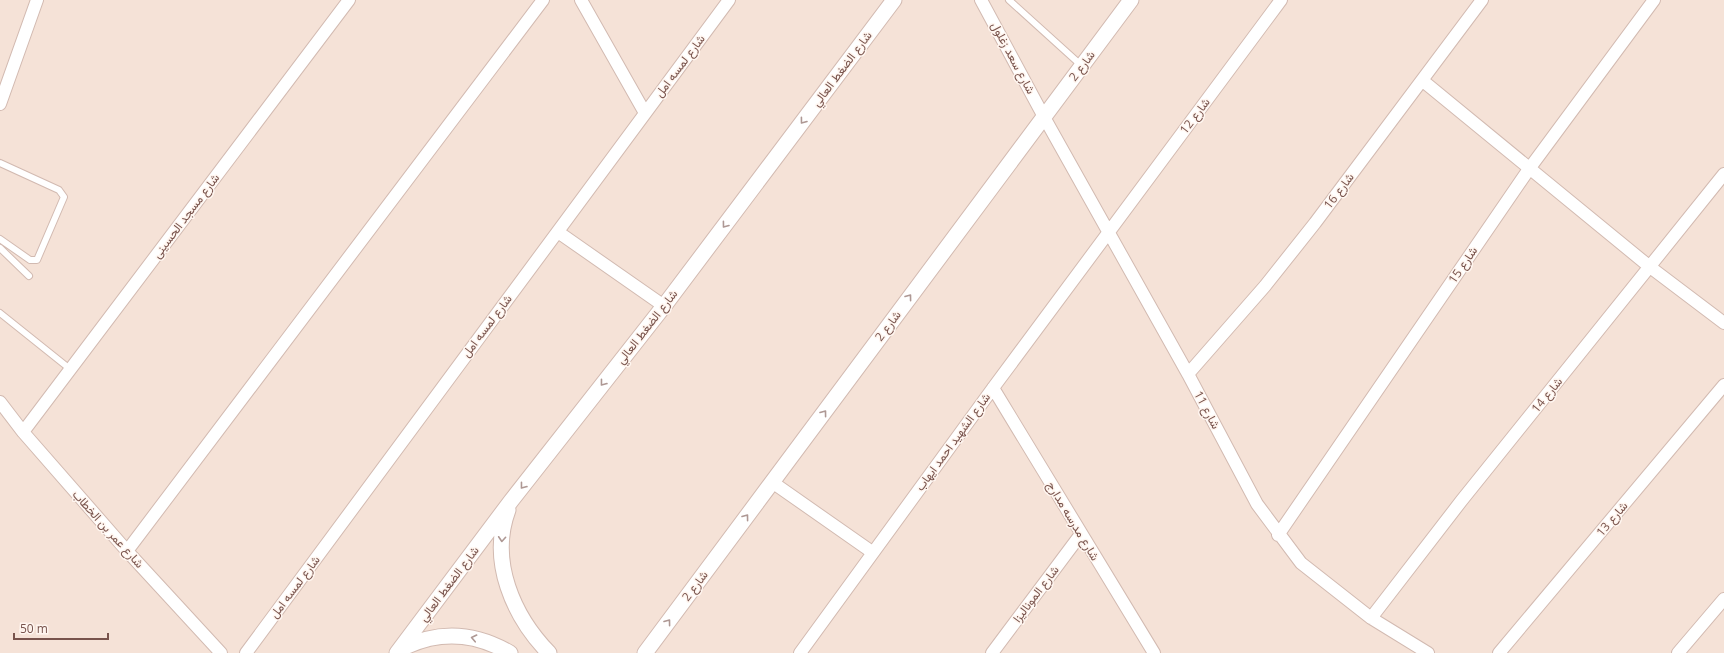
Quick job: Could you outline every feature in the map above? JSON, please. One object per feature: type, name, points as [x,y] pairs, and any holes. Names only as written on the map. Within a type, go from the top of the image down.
[{"type":"street","points":[[0,104],[37,0]]},
{"type":"street","name":"شارع مسجد الحسينى","points":[[23,432],[349,0]]},
{"type":"street","points":[[128,552],[542,0]]},
{"type":"street","points":[[582,0],[645,113]]},
{"type":"street","name":"شارع لمسه امل","points":[[246,653],[730,0]]},
{"type":"street","name":"شارع الضغط العالي","points":[[399,651],[511,501],[664,306],[894,0]]},
{"type":"street","name":"شارع سعد زغلول","points":[[981,0],[1044,116]]},
{"type":"street","name":"شارع 2","points":[[645,653],[1131,0]]},
{"type":"street","name":"شارع 12","points":[[1109,232],[1281,0]]},
{"type":"street","name":"شارع 16","points":[[1188,374],[1270,279],[1423,81],[1482,0]]},
{"type":"street","name":"شارع 15","points":[[1278,535],[1530,169],[1654,0]]},
{"type":"street","points":[[1423,81],[1650,267],[1724,323]]},
{"type":"street","name":"شارع 11","points":[[1044,116],[1188,374],[1257,504],[1278,535],[1301,563],[1371,618],[1428,653]]},
{"type":"street","name":"شارع 14","points":[[1371,618],[1467,494],[1724,174]]},
{"type":"street","points":[[558,232],[664,306]]},
{"type":"street","name":"شارع الشهيد احمد ايهاب","points":[[800,653],[872,552],[1109,232]]},
{"type":"street","name":"شارع 13","points":[[1499,653],[1724,385]]},
{"type":"street","name":"شارع مدرسه مدارج","points":[[993,388],[1154,653]]},
{"type":"street","name":"شارع عمر بن الخطاب","points":[[0,402],[23,432],[128,552],[221,653]]},
{"type":"street","points":[[772,482],[872,552]]},
{"type":"street","points":[[511,501],[504,521],[502,542],[502,562],[506,583],[513,602],[523,621],[549,653]]},
{"type":"street","name":"شارع الموناليزا","points":[[992,653],[1081,534]]},
{"type":"street","points":[[1678,653],[1724,600]]},
{"type":"street","points":[[399,651],[415,642],[448,635],[481,639],[510,653]]},
{"type":"lane","points":[[1009,0],[1082,66]]},
{"type":"lane","points":[[0,163],[59,190],[64,197],[37,260],[30,260],[0,239]]},
{"type":"lane","points":[[0,248],[29,276]]},
{"type":"lane","points":[[0,313],[70,369]]},
{"type":"shaded area","points":[[0,0],[1724,0],[1724,653],[0,653]]}]
